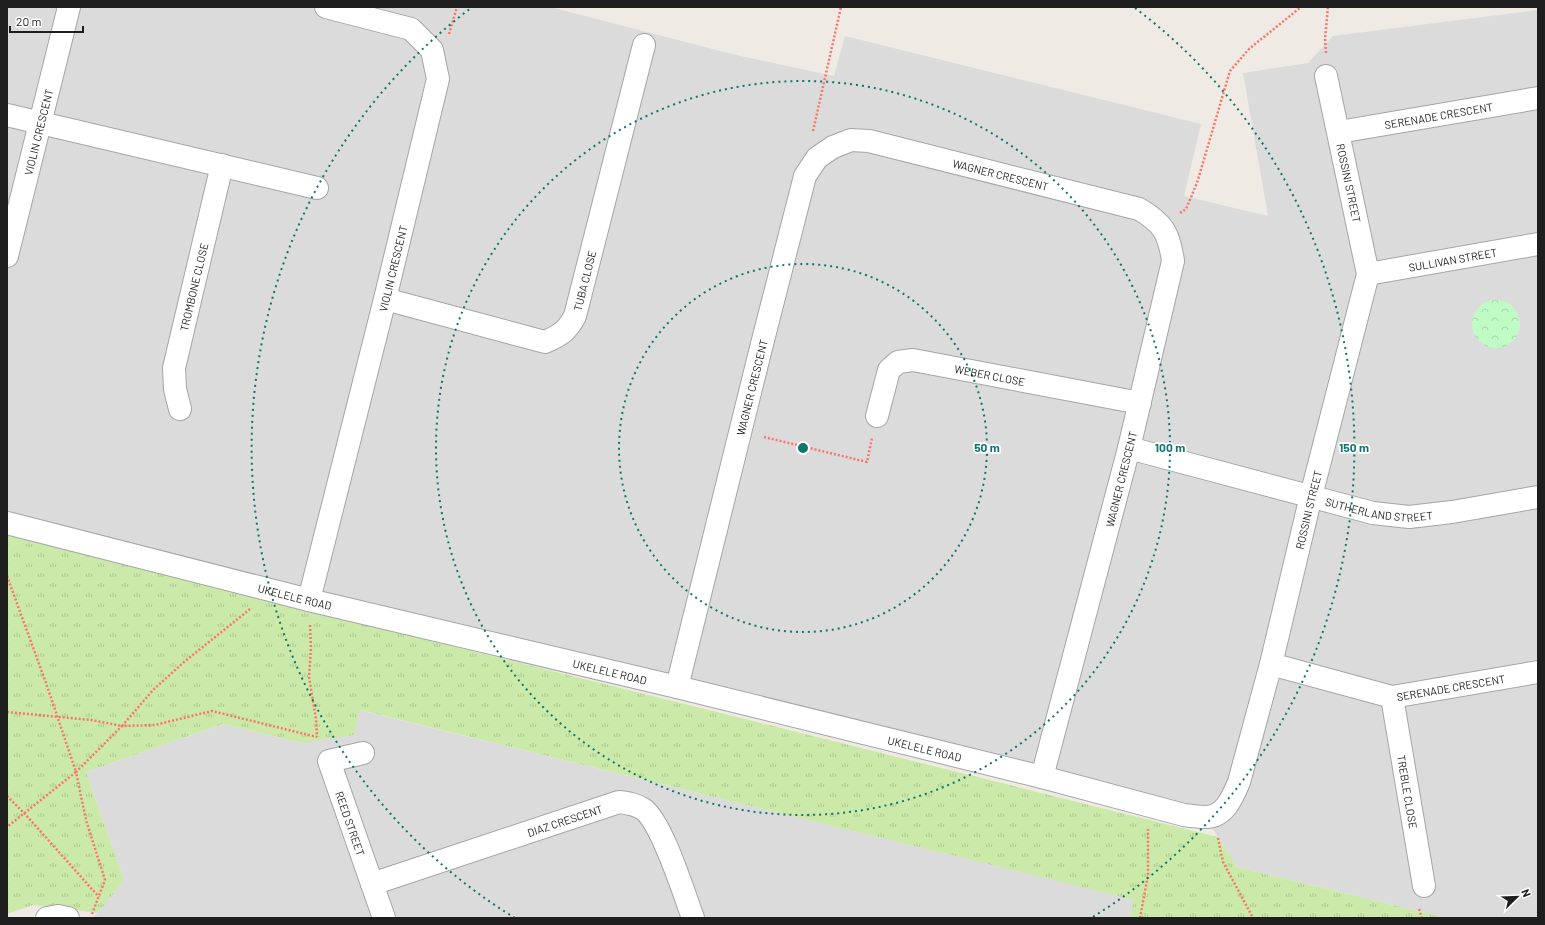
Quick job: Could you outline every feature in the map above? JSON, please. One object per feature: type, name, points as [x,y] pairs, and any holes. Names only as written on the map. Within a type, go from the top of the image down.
[{"type":"street","name":"VIOLIN CRESCENT","points":[[7,256],[69,7]]},
{"type":"street","name":"VIOLIN CRESCENT","points":[[309,600],[385,299],[438,79],[432,50],[411,29],[326,7]]},
{"type":"street","name":"TUBA CLOSE","points":[[385,299],[546,342],[557,337],[567,329],[575,316],[644,45]]},
{"type":"street","name":"ROSSINI STREET","points":[[1213,816],[1220,814],[1224,809],[1233,797],[1239,782],[1271,664],[1311,496],[1368,274],[1326,76]]},
{"type":"street","name":"SERENADE CRESCENT","points":[[1339,132],[1538,98]]},
{"type":"street","points":[[7,115],[317,188]]},
{"type":"street","name":"WAGNER CRESCENT","points":[[677,687],[805,176],[817,158],[832,147],[851,140],[869,141],[1139,209],[1151,216],[1162,226],[1170,242],[1173,261],[1140,403],[1042,778]]},
{"type":"street","name":"TROMBONE CLOSE","points":[[180,409],[175,390],[174,368],[222,165]]},
{"type":"street","name":"SULLIVAN STREET","points":[[1368,274],[1538,244]]},
{"type":"street","name":"WEBER CLOSE","points":[[877,416],[889,370],[898,362],[913,360],[1140,403]]},
{"type":"street","name":"SUTHERLAND STREET","points":[[1129,448],[1373,514],[1409,517],[1452,512],[1538,497]]},
{"type":"street","name":"UKELELE ROAD","points":[[7,523],[309,600],[677,687],[1146,804],[1184,815],[1207,817],[1213,816]]},
{"type":"street","name":"SERENADE CRESCENT","points":[[1271,664],[1392,697],[1538,672]]},
{"type":"street","name":"TREBLE CLOSE","points":[[1392,697],[1424,886]]},
{"type":"street","points":[[329,761],[363,753]]},
{"type":"street","name":"REED STREET","points":[[329,761],[384,918]]},
{"type":"street","name":"DIAZ CRESCENT","points":[[372,884],[619,802],[631,804],[643,810],[652,820],[664,842],[693,918]]},
{"type":"street","points":[[47,918],[58,916],[68,918]]},
{"type":"path","points":[[448,39],[457,7]]},
{"type":"path","points":[[813,133],[841,7]]},
{"type":"path","points":[[1162,226],[1186,209],[1197,183],[1230,71],[1249,49],[1301,7]]},
{"type":"path","points":[[1326,76],[1325,39],[1328,7]]},
{"type":"path","points":[[741,429],[760,436],[867,462],[877,416]]},
{"type":"path","points":[[7,576],[58,716],[76,772],[86,820],[105,880],[90,918]]},
{"type":"path","points":[[7,827],[76,772],[122,726],[154,689],[184,662],[252,608],[255,585]]},
{"type":"path","points":[[309,600],[311,648],[309,677],[316,719],[317,737],[329,761]]},
{"type":"path","points":[[7,712],[58,716],[122,726],[154,725],[212,711],[317,737]]},
{"type":"path","points":[[7,796],[99,897]]},
{"type":"path","points":[[1140,918],[1148,875],[1149,841],[1146,804]]},
{"type":"path","points":[[1213,816],[1223,862],[1253,918]]},
{"type":"shaded area","points":[[7,7],[550,7],[736,55],[834,76],[845,36],[1201,124],[1184,196],[1268,216],[1243,73],[1308,63],[1333,36],[1538,10],[1538,918],[1446,918],[1237,867],[1207,820],[7,523]]},
{"type":"shaded area","points":[[359,710],[1135,900],[1130,918],[93,918],[124,880],[86,772],[223,724],[301,743]]},
{"type":"green space","points":[[1496,300],[1505,302],[1513,307],[1518,315],[1520,324],[1518,333],[1513,341],[1505,346],[1496,348],[1487,346],[1479,341],[1474,333],[1472,324],[1474,315],[1479,307],[1487,302]]},
{"type":"green space","points":[[7,535],[1218,837],[1237,867],[1446,918],[1130,918],[1134,900],[360,710],[354,735],[301,743],[223,724],[86,772],[124,880],[98,913],[33,905],[7,914]]}]
